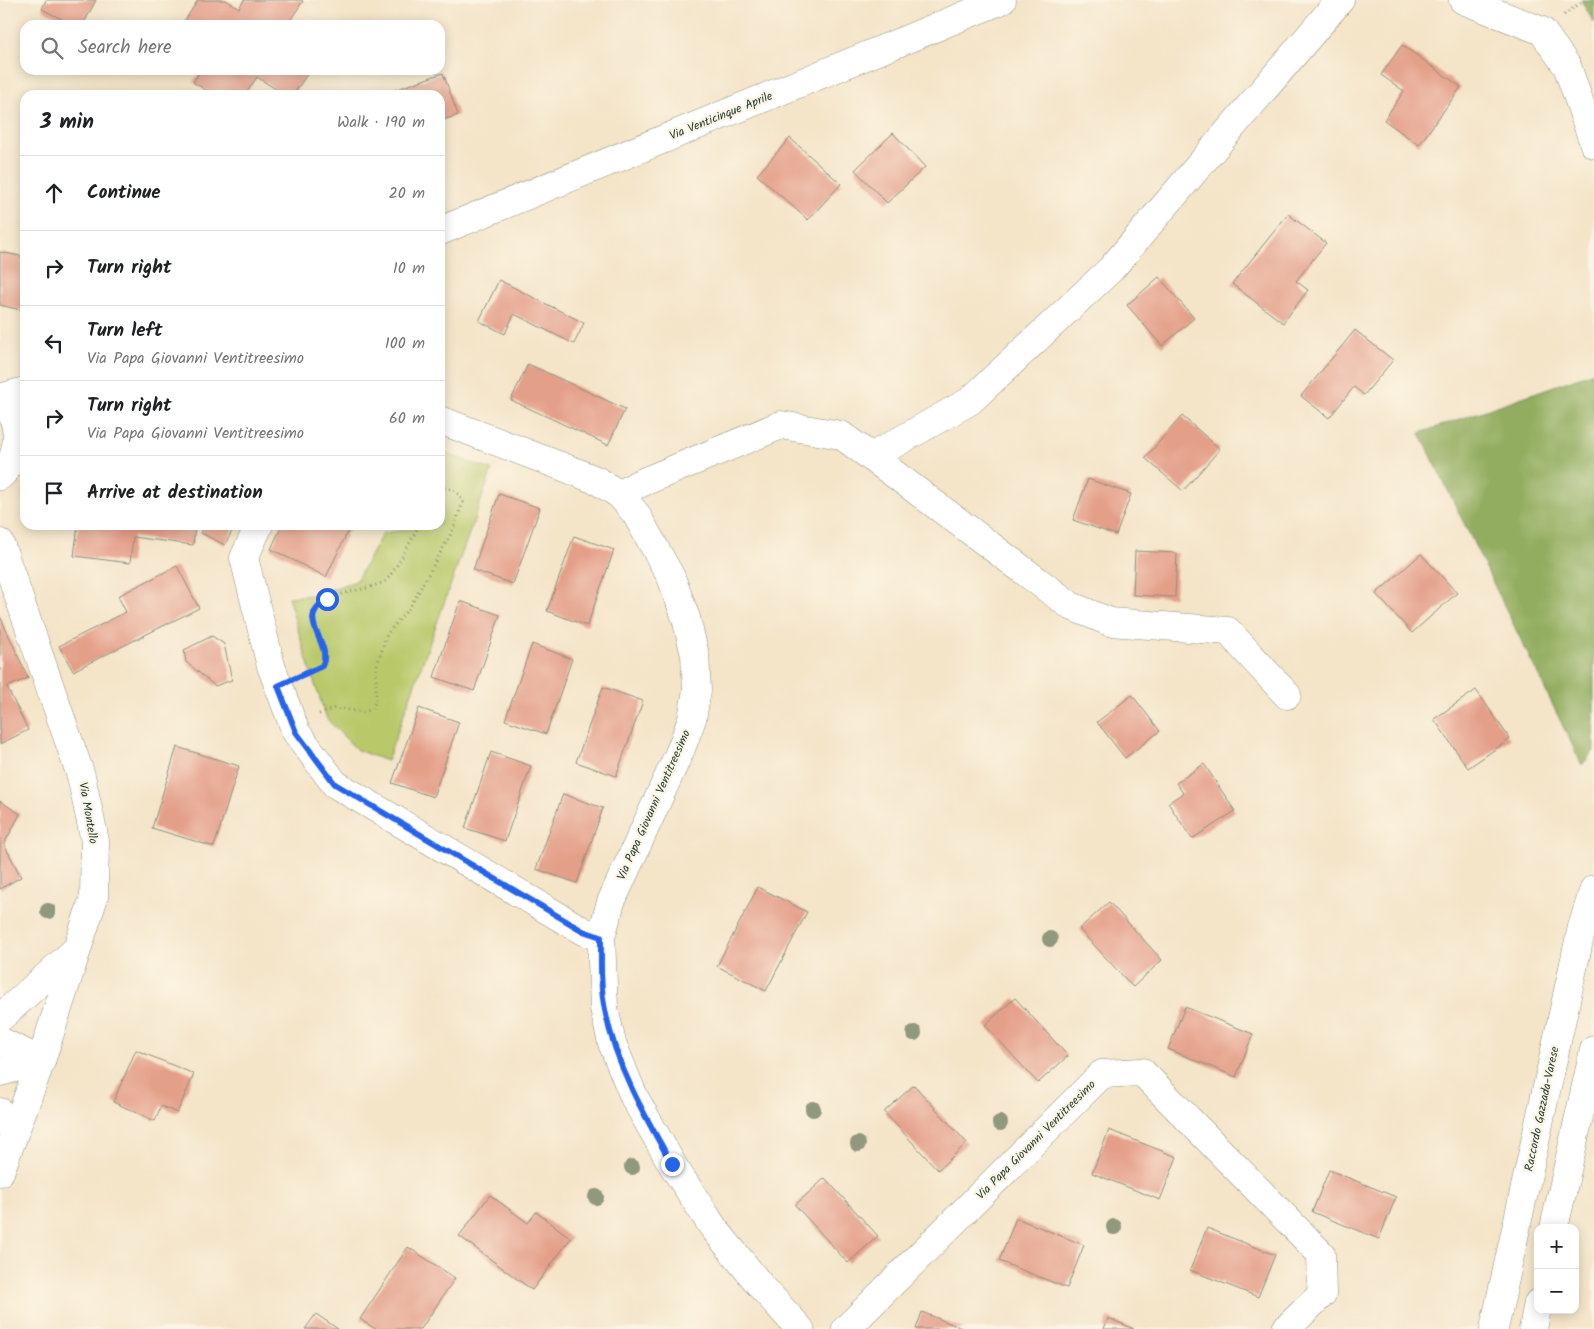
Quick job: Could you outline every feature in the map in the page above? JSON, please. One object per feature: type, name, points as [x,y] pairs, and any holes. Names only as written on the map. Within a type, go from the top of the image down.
[{"type":"main road","name":"Via Venticinque Aprile","points":[[445,229],[1002,0]]},
{"type":"main road","points":[[871,456],[970,401],[1111,269],[1340,0]]},
{"type":"main road","points":[[1463,0],[1542,32],[1567,66],[1594,144]]},
{"type":"main road","points":[[0,476],[11,463],[20,444],[11,413],[0,398],[20,392]]},
{"type":"main road","name":"Via Papa Giovanni Ventitreesimo","points":[[445,422],[598,481],[620,495],[636,514],[671,577],[686,618],[695,655],[697,690],[692,719],[681,749],[611,902],[601,937],[604,1008],[612,1043],[634,1097],[672,1164],[713,1227],[760,1285],[800,1329]]},
{"type":"main road","points":[[620,495],[636,485],[781,426],[841,435],[1071,606],[1110,622],[1228,631],[1287,695]]},
{"type":"main road","points":[[257,530],[244,558],[271,666],[296,732],[335,784],[583,931],[601,937]]},
{"type":"main road","name":"Via Montello","points":[[0,543],[81,776],[95,841],[94,897],[41,1062],[7,1122],[0,1172]]},
{"type":"main road","name":"Raccordo Gazzada-Varese","points":[[1494,1329],[1582,927],[1594,889]]},
{"type":"main road","points":[[0,1018],[78,948]]},
{"type":"main road","points":[[0,1040],[41,1062]]},
{"type":"main road","points":[[1555,1224],[1594,1050]]},
{"type":"main road","points":[[0,1072],[41,1062]]},
{"type":"main road","name":"Via Papa Giovanni Ventitreesimo","points":[[846,1329],[1102,1074],[1142,1072],[1321,1254],[1322,1294],[1286,1329]]},
{"type":"main road","points":[[1533,1329],[1536,1314]]},
{"type":"path","points":[[293,724],[335,708],[363,712],[372,709],[376,701],[376,668],[387,634],[410,607],[452,532],[463,502],[458,492],[451,488],[445,488]]},
{"type":"path","points":[[278,686],[322,666],[326,654],[313,621],[314,611],[320,603],[327,599],[374,586],[387,580],[416,530]]},
{"type":"green space","points":[[1581,0],[1594,0],[1594,23]]},
{"type":"green space","points":[[1594,372],[1594,751],[1582,765],[1420,433]]},
{"type":"green space","points":[[445,454],[492,470],[387,761],[357,750],[327,719],[288,597],[313,595],[356,581],[383,533],[405,530],[445,530]]},
{"type":"building","points":[[46,0],[96,0],[86,20],[63,20],[42,9]]},
{"type":"building","points":[[198,0],[226,0],[239,8],[244,0],[303,1],[290,20],[185,20]]},
{"type":"building","points":[[1402,45],[1461,87],[1419,145],[1384,120],[1404,91],[1381,75]]},
{"type":"building","points":[[198,75],[307,75],[296,90],[277,90],[257,77],[248,90],[205,90],[193,82]]},
{"type":"building","points":[[437,75],[444,75],[458,115],[445,119],[445,90],[394,90]]},
{"type":"building","points":[[893,133],[925,167],[887,203],[855,170]]},
{"type":"building","points":[[790,138],[841,184],[808,220],[757,175]]},
{"type":"building","points":[[1288,214],[1326,243],[1296,281],[1308,290],[1283,323],[1232,284]]},
{"type":"building","points":[[0,252],[20,256],[20,310],[0,305]]},
{"type":"building","points":[[1159,277],[1194,318],[1162,346],[1127,305]]},
{"type":"building","points":[[499,280],[584,323],[574,344],[514,314],[505,334],[479,321]]},
{"type":"building","points":[[1355,330],[1393,360],[1364,395],[1354,387],[1329,418],[1301,396]]},
{"type":"building","points":[[528,364],[625,409],[608,445],[511,400]]},
{"type":"building","points":[[1182,416],[1220,449],[1183,491],[1145,458]]},
{"type":"building","points":[[1088,479],[1131,494],[1116,535],[1073,520]]},
{"type":"building","points":[[499,494],[540,508],[513,584],[473,570]]},
{"type":"building","points":[[77,530],[194,530],[193,545],[133,537],[130,563],[74,556]]},
{"type":"building","points":[[202,530],[232,530],[225,545],[201,533]]},
{"type":"building","points":[[280,530],[349,530],[326,577],[271,549]]},
{"type":"building","points":[[574,536],[614,550],[587,626],[547,611]]},
{"type":"building","points":[[1135,551],[1177,553],[1175,597],[1133,595]]},
{"type":"building","points":[[1421,554],[1457,593],[1412,633],[1376,594]]},
{"type":"building","points":[[177,566],[199,608],[73,671],[59,646],[126,612],[118,596]]},
{"type":"building","points":[[460,601],[500,615],[474,691],[434,677]]},
{"type":"building","points":[[0,616],[28,678],[7,687],[28,730],[0,744]]},
{"type":"building","points":[[212,636],[224,644],[232,680],[215,686],[186,662],[184,650]]},
{"type":"building","points":[[532,644],[572,659],[546,734],[505,720]]},
{"type":"building","points":[[603,687],[643,701],[616,776],[576,762]]},
{"type":"building","points":[[1476,690],[1510,739],[1468,768],[1434,719]]},
{"type":"building","points":[[1132,695],[1160,731],[1125,758],[1097,722]]},
{"type":"building","points":[[419,708],[459,722],[433,797],[392,783]]},
{"type":"building","points":[[177,747],[239,766],[214,847],[152,828]]},
{"type":"building","points":[[491,752],[531,766],[505,841],[465,828]]},
{"type":"building","points":[[1204,764],[1235,811],[1192,839],[1168,803],[1183,793],[1176,783]]},
{"type":"building","points":[[563,794],[603,808],[577,883],[536,869]]},
{"type":"building","points":[[0,801],[20,814],[4,844],[21,877],[0,889]]},
{"type":"building","points":[[758,887],[807,912],[766,991],[717,966]]},
{"type":"building","points":[[1109,902],[1162,960],[1133,987],[1079,929]]},
{"type":"building","points":[[1015,998],[1068,1056],[1038,1083],[985,1025]]},
{"type":"building","points":[[1185,1007],[1253,1034],[1236,1077],[1168,1049]]},
{"type":"building","points":[[136,1050],[194,1074],[177,1113],[161,1106],[155,1121],[113,1102]]},
{"type":"building","points":[[914,1085],[967,1143],[938,1170],[884,1112]]},
{"type":"building","points":[[1109,1130],[1177,1157],[1160,1200],[1092,1173]]},
{"type":"building","points":[[1329,1170],[1396,1197],[1379,1239],[1312,1212]]},
{"type":"building","points":[[825,1178],[878,1236],[848,1263],[795,1205]]},
{"type":"building","points":[[490,1195],[528,1223],[536,1212],[571,1238],[532,1290],[459,1236]]},
{"type":"building","points":[[1016,1218],[1084,1245],[1067,1288],[999,1261]]},
{"type":"building","points":[[1207,1228],[1275,1255],[1258,1297],[1190,1270]]},
{"type":"building","points":[[408,1247],[455,1278],[421,1329],[375,1329],[360,1319]]},
{"type":"building","points":[[922,1312],[964,1329],[916,1329]]},
{"type":"building","points":[[316,1314],[338,1329],[305,1329]]},
{"type":"building","points":[[1108,1318],[1134,1329],[1104,1329]]},
{"type":"route","points":[[327,599],[320,603],[314,611],[313,621],[326,654],[326,660],[322,666],[278,686],[296,732],[335,784],[583,931],[601,937],[604,1008],[612,1043],[634,1097],[672,1164]]}]
